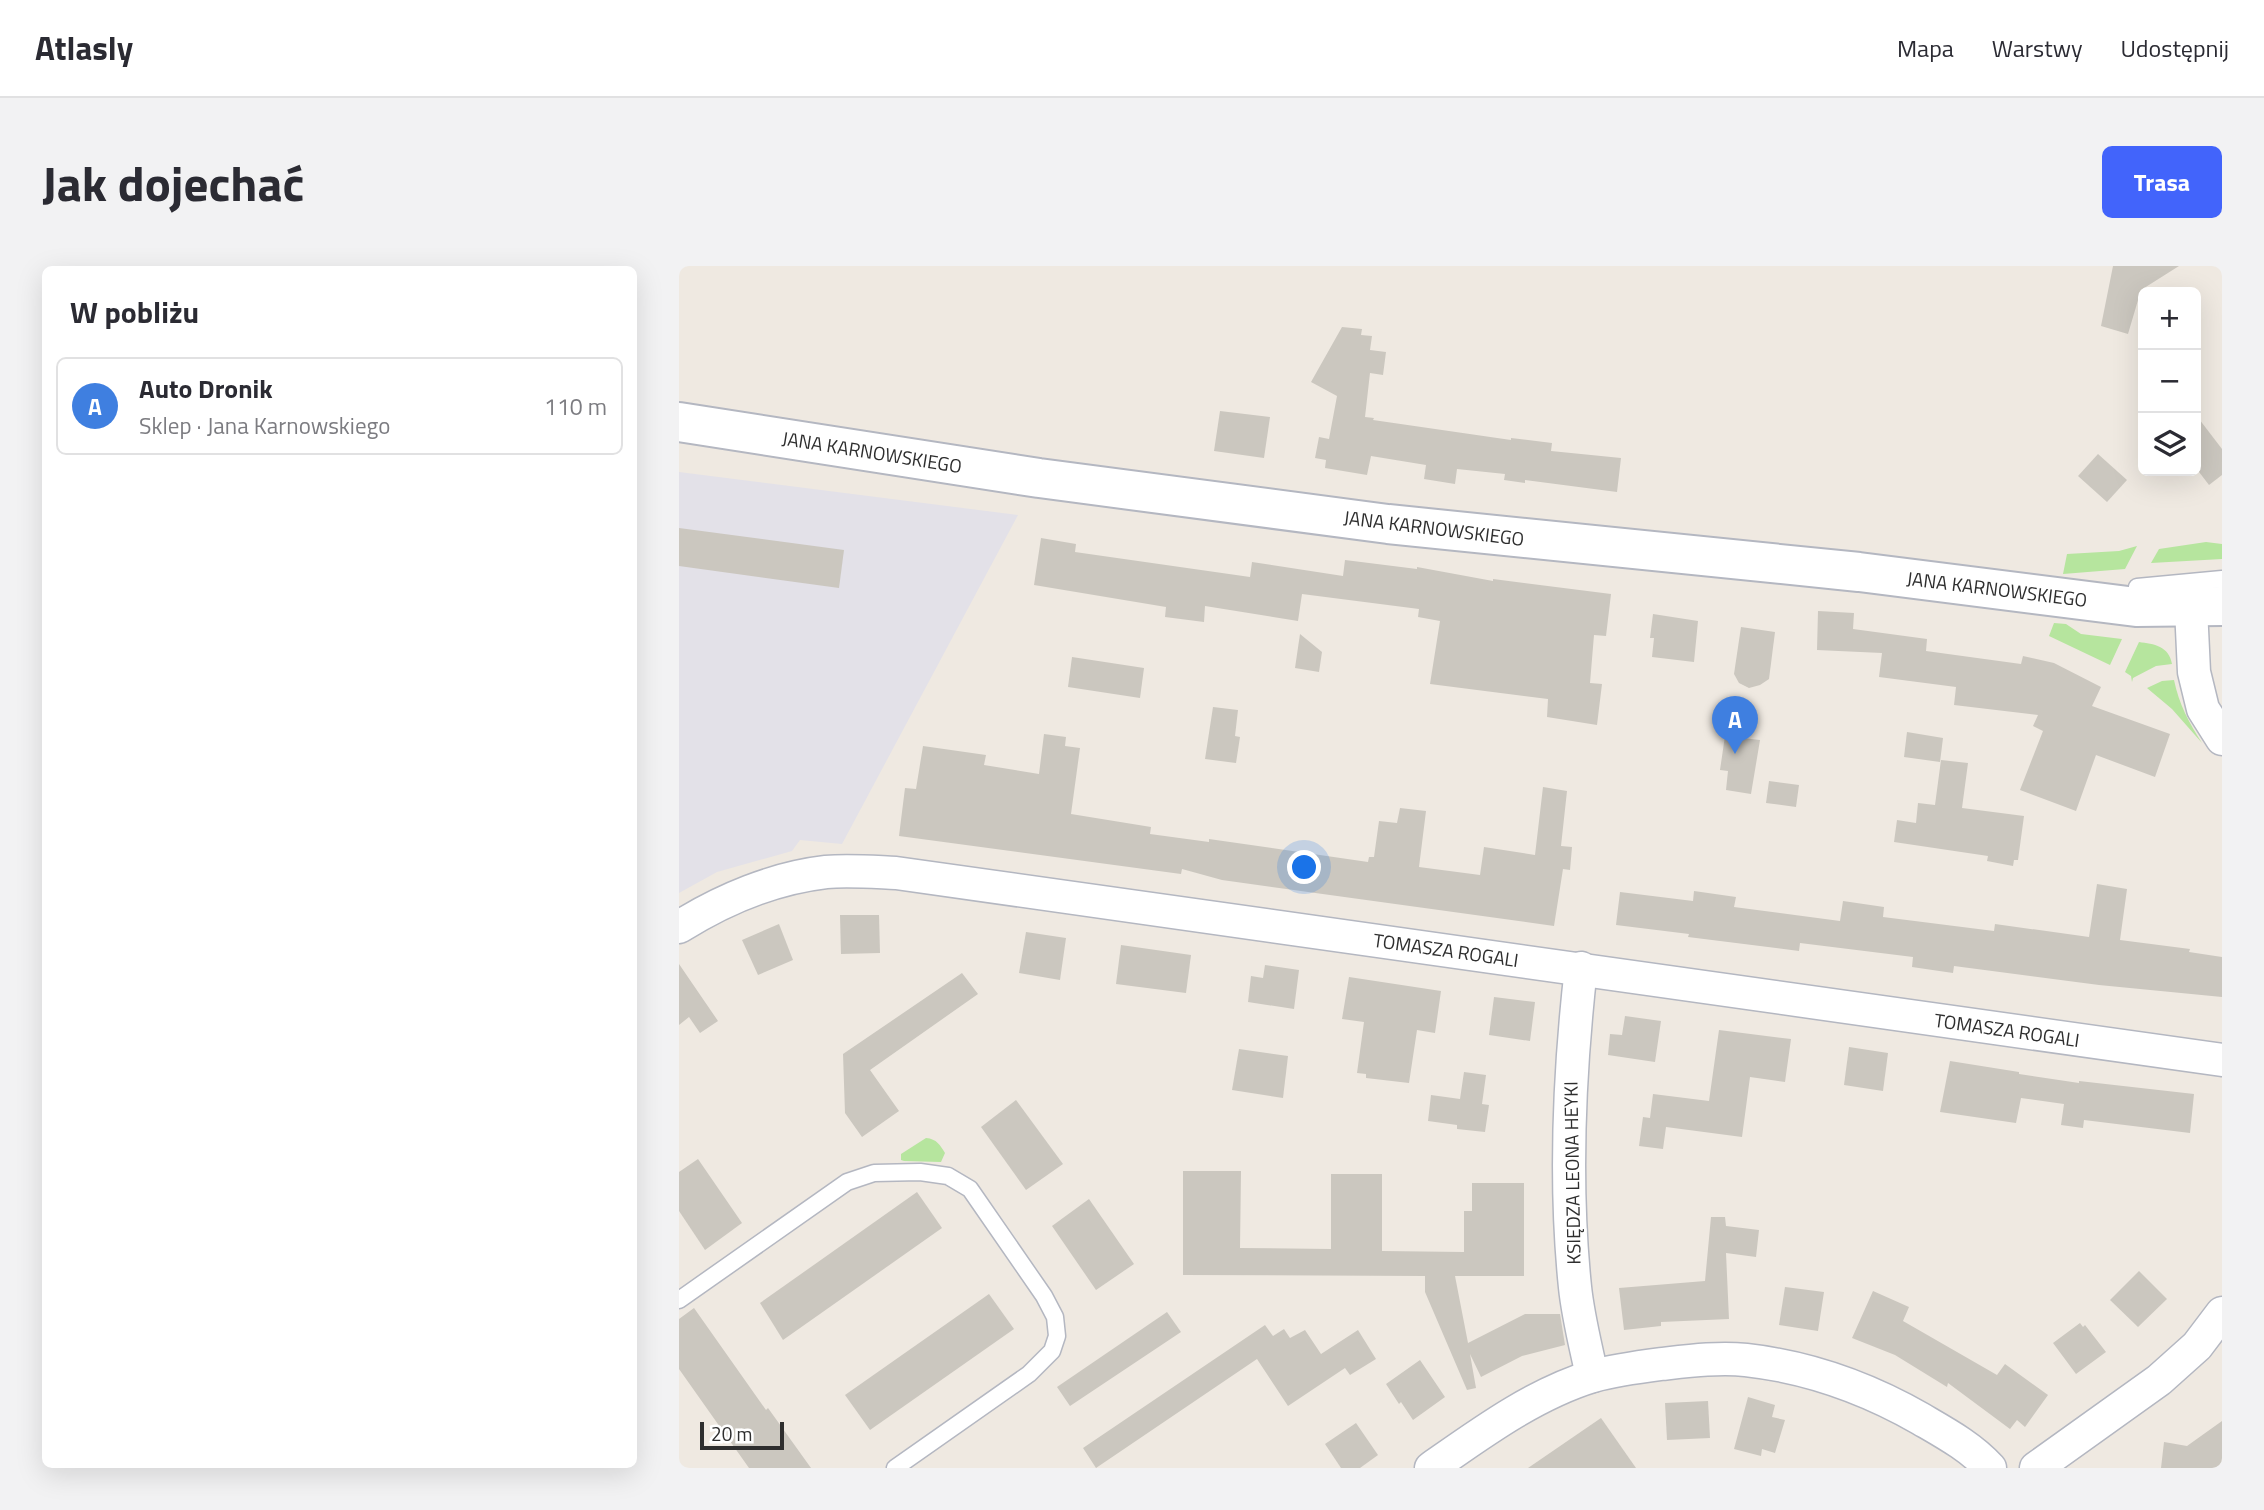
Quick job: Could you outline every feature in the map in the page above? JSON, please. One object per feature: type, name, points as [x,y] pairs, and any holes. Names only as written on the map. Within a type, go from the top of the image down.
[{"type":"main road","name":"JANA KARNOWSKIEGO","points":[[679,422],[1209,502],[1474,534],[1859,572],[2136,607],[2207,607]]},
{"type":"street","name":"JANA KARNOWSKIEGO","points":[[2207,607],[2194,672],[2203,709],[2222,739]]},
{"type":"street","name":"TOMASZA ROGALI","points":[[679,928],[705,911],[743,894],[789,880],[825,872],[896,873],[2222,1060]]},
{"type":"street","name":"KSIĘDZA LEONA HEYKI","points":[[1581,968],[1570,1076],[1569,1169],[1575,1289],[1593,1376]]},
{"type":"street","points":[[2036,1468],[2159,1380],[2197,1346],[2222,1313]]},
{"type":"street","points":[[1431,1468],[1511,1414],[1593,1376],[1638,1367],[1694,1361],[1744,1360],[1803,1369],[1897,1405],[1979,1455],[1990,1468]]},
{"type":"lane","points":[[2136,607],[2137,587],[2222,579]]},
{"type":"lane","points":[[679,1300],[848,1182],[874,1173],[920,1172],[948,1176],[970,1189],[1044,1296],[1055,1317],[1057,1336],[1052,1352],[1029,1374],[895,1468]]},
{"type":"shaded area","points":[[679,472],[1018,515],[842,844],[800,840],[792,851],[717,872],[679,893]]},
{"type":"green space","points":[[2206,542],[2222,544],[2222,559],[2151,563],[2159,549]]},
{"type":"green space","points":[[2137,546],[2125,569],[2063,574],[2067,554],[2119,551]]},
{"type":"green space","points":[[2054,623],[2066,624],[2081,634],[2122,639],[2110,665],[2049,636]]},
{"type":"green space","points":[[2139,642],[2164,650],[2172,664],[2156,666],[2133,678],[2132,682],[2131,676],[2125,672]]},
{"type":"green space","points":[[2174,680],[2185,713],[2202,743],[2172,709],[2147,688],[2162,681]]},
{"type":"green space","points":[[926,1138],[936,1141],[945,1153],[941,1162],[901,1160],[901,1154]]},
{"type":"building","points":[[2113,266],[2179,266],[2146,287],[2138,287],[2138,300],[2128,334],[2101,326]]},
{"type":"building","points":[[1342,327],[1362,329],[1361,335],[1372,336],[1370,350],[1386,352],[1383,375],[1370,373],[1365,417],[1511,440],[1552,443],[1551,451],[1621,458],[1617,492],[1525,480],[1525,483],[1504,480],[1505,474],[1457,469],[1455,484],[1424,479],[1426,465],[1371,456],[1367,475],[1325,468],[1326,460],[1315,458],[1319,437],[1329,439],[1337,396],[1311,382]]},
{"type":"building","points":[[1220,411],[1270,417],[1264,458],[1214,451]]},
{"type":"building","points":[[2201,422],[2222,449],[2222,475],[2209,485],[2201,475]]},
{"type":"building","points":[[2098,454],[2127,480],[2107,502],[2078,476]]},
{"type":"building","points":[[679,528],[844,550],[839,588],[679,566]]},
{"type":"building","points":[[1041,538],[1076,544],[1075,552],[1250,577],[1252,562],[1343,576],[1345,560],[1417,567],[1493,581],[1611,594],[1606,636],[1594,635],[1590,683],[1602,684],[1597,725],[1547,717],[1548,699],[1430,684],[1440,621],[1418,617],[1419,609],[1302,594],[1298,621],[1205,606],[1204,622],[1165,617],[1166,607],[1034,585]]},
{"type":"building","points":[[1818,611],[1854,613],[1853,629],[1927,639],[1926,651],[2021,664],[2023,656],[2054,663],[2101,687],[2092,706],[2170,734],[2155,777],[2096,755],[2076,811],[2020,790],[2043,731],[2033,726],[2038,715],[1954,705],[1956,687],[1879,677],[1882,653],[1817,650]]},
{"type":"building","points":[[1653,614],[1698,621],[1694,662],[1652,657],[1654,638],[1650,638]]},
{"type":"building","points":[[1741,627],[1775,632],[1769,679],[1749,688],[1739,683],[1734,674]]},
{"type":"building","points":[[1300,634],[1322,652],[1319,672],[1295,668]]},
{"type":"building","points":[[1072,657],[1144,668],[1140,698],[1068,687]]},
{"type":"building","points":[[1213,707],[1238,710],[1235,736],[1240,737],[1236,763],[1205,759]]},
{"type":"building","points":[[1907,732],[1943,738],[1940,762],[1904,757]]},
{"type":"building","points":[[1044,734],[1066,737],[1065,746],[1080,748],[1071,814],[1151,827],[1150,834],[1209,842],[1209,839],[1368,862],[1369,857],[1374,857],[1379,821],[1397,823],[1400,808],[1426,811],[1419,867],[1480,875],[1484,847],[1535,855],[1543,787],[1567,791],[1561,846],[1572,847],[1570,870],[1563,869],[1554,926],[1222,880],[1182,869],[1181,874],[899,836],[905,788],[916,789],[923,746],[986,755],[984,765],[1039,774]]},
{"type":"building","points":[[1725,736],[1760,740],[1751,794],[1726,790],[1728,771],[1720,770]]},
{"type":"building","points":[[1941,760],[1968,763],[1962,808],[2024,816],[2018,860],[2014,860],[2013,866],[1987,861],[1988,856],[1894,842],[1897,820],[1916,823],[1918,803],[1935,805]]},
{"type":"building","points":[[1769,781],[1799,785],[1796,807],[1766,803]]},
{"type":"building","points":[[2097,884],[2127,889],[2120,940],[2190,949],[2189,952],[2222,957],[2222,997],[2099,985],[1954,966],[1953,973],[1912,967],[1913,957],[1800,943],[1799,951],[1616,925],[1620,892],[1693,901],[1694,891],[1736,897],[1734,907],[1840,921],[1843,901],[1884,907],[1883,917],[1994,931],[1995,924],[2089,937]]},
{"type":"building","points":[[840,915],[879,915],[880,953],[841,954]]},
{"type":"building","points":[[779,924],[793,960],[758,975],[742,940]]},
{"type":"building","points":[[1026,932],[1066,938],[1060,980],[1019,973]]},
{"type":"building","points":[[1121,945],[1191,955],[1186,993],[1116,984]]},
{"type":"building","points":[[679,964],[718,1021],[700,1033],[689,1017],[679,1025]]},
{"type":"building","points":[[1265,965],[1299,970],[1294,1009],[1248,1002],[1251,976],[1263,978]]},
{"type":"building","points":[[962,973],[978,994],[870,1070],[899,1111],[862,1137],[845,1113],[843,1054]]},
{"type":"building","points":[[1349,977],[1441,991],[1435,1033],[1417,1030],[1409,1083],[1366,1078],[1366,1074],[1357,1073],[1364,1022],[1342,1019]]},
{"type":"building","points":[[1494,997],[1535,1002],[1530,1041],[1489,1035]]},
{"type":"building","points":[[1625,1016],[1661,1021],[1655,1062],[1608,1055],[1610,1034],[1622,1035]]},
{"type":"building","points":[[1719,1030],[1791,1039],[1785,1082],[1750,1077],[1742,1137],[1666,1127],[1663,1149],[1639,1146],[1643,1117],[1650,1118],[1653,1094],[1709,1101]]},
{"type":"building","points":[[1849,1047],[1888,1053],[1883,1091],[1844,1085]]},
{"type":"building","points":[[1239,1049],[1288,1056],[1283,1098],[1232,1090]]},
{"type":"building","points":[[1950,1061],[2079,1083],[2194,1094],[2190,1133],[2084,1120],[2083,1128],[2061,1125],[2064,1104],[2021,1098],[2016,1123],[1940,1112]]},
{"type":"building","points":[[1464,1072],[1486,1075],[1482,1104],[1489,1105],[1485,1132],[1457,1129],[1457,1125],[1428,1121],[1431,1095],[1460,1099]]},
{"type":"building","points":[[1016,1100],[1063,1164],[1026,1190],[981,1127]]},
{"type":"building","points":[[698,1159],[742,1223],[705,1250],[679,1211],[679,1172]]},
{"type":"building","points":[[1183,1171],[1241,1171],[1240,1248],[1331,1249],[1331,1174],[1382,1174],[1382,1251],[1464,1252],[1464,1211],[1472,1211],[1472,1183],[1524,1183],[1524,1276],[1455,1276],[1468,1343],[1525,1314],[1560,1314],[1565,1345],[1522,1356],[1481,1377],[1470,1354],[1476,1388],[1467,1390],[1425,1292],[1425,1276],[1183,1275]]},
{"type":"building","points":[[917,1192],[942,1228],[783,1340],[760,1303]]},
{"type":"building","points":[[1089,1199],[1134,1264],[1096,1290],[1052,1226]]},
{"type":"building","points":[[1711,1217],[1725,1217],[1726,1226],[1759,1230],[1756,1257],[1726,1253],[1729,1319],[1661,1322],[1661,1326],[1624,1330],[1619,1288],[1705,1281]]},
{"type":"building","points":[[2139,1271],[2167,1299],[2138,1327],[2110,1300]]},
{"type":"building","points":[[1785,1287],[1824,1292],[1818,1331],[1779,1325]]},
{"type":"building","points":[[1873,1291],[1909,1307],[1903,1321],[1997,1375],[2005,1364],[2048,1395],[2025,1427],[2017,1420],[2010,1429],[1948,1383],[1947,1387],[1895,1355],[1852,1338]]},
{"type":"building","points":[[989,1294],[1014,1329],[870,1430],[845,1395]]},
{"type":"building","points":[[694,1308],[811,1468],[749,1468],[679,1369],[679,1319]]},
{"type":"building","points":[[1167,1312],[1181,1332],[1070,1406],[1057,1387]]},
{"type":"building","points":[[2080,1323],[2083,1327],[2085,1325],[2106,1352],[2076,1374],[2053,1343]]},
{"type":"building","points":[[1265,1325],[1273,1336],[1284,1329],[1290,1338],[1305,1330],[1321,1354],[1358,1330],[1376,1359],[1350,1375],[1345,1368],[1288,1406],[1257,1359],[1096,1468],[1083,1448]]},
{"type":"building","points":[[1420,1360],[1445,1397],[1413,1420],[1386,1384]]},
{"type":"building","points":[[1748,1397],[1775,1405],[1772,1417],[1785,1420],[1775,1453],[1762,1449],[1761,1456],[1734,1449]]},
{"type":"building","points":[[1708,1401],[1710,1438],[1667,1440],[1665,1403]]},
{"type":"building","points":[[1601,1418],[1636,1468],[1528,1468]]},
{"type":"building","points":[[2222,1421],[2222,1468],[2161,1468],[2164,1442],[2187,1446]]},
{"type":"building","points":[[1356,1423],[1378,1455],[1360,1468],[1341,1468],[1325,1444]]},
{"type":"place","name":"Auto Dronik","points":[[1735,754]]}]
